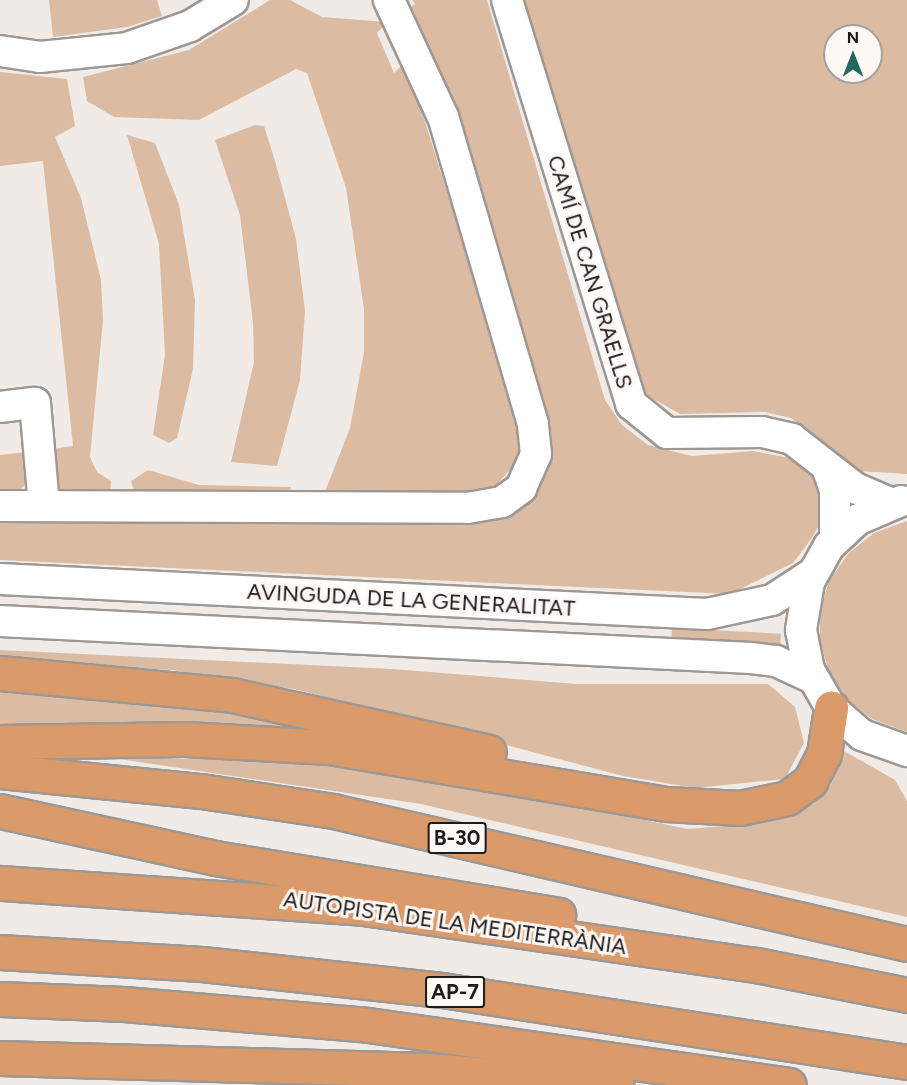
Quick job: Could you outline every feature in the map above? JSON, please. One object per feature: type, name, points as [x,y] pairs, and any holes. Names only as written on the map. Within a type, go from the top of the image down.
[{"type":"highway","points":[[0,673],[162,686],[310,710],[496,753],[666,804]]},
{"type":"highway","points":[[0,742],[185,739],[329,747],[666,804],[741,808],[787,798],[819,768],[831,708]]},
{"type":"highway","name":"B-30","points":[[0,771],[189,789],[333,812],[907,944]]},
{"type":"highway","points":[[0,811],[215,858],[513,904],[756,965]]},
{"type":"highway","name":"AUTOPISTA DE LA MEDITERRÀNIA","points":[[0,883],[335,904],[756,965],[907,995]]},
{"type":"highway","name":"AP-7","points":[[0,952],[202,964],[441,990],[907,1062]]},
{"type":"highway","points":[[0,999],[348,1023],[789,1085]]},
{"type":"highway","points":[[0,1058],[428,1070],[616,1085]]},
{"type":"street","points":[[0,51],[40,57],[127,48],[190,26],[233,0]]},
{"type":"street","points":[[0,506],[468,508],[502,502],[525,483],[536,454],[533,424],[443,117],[389,0]]},
{"type":"street","name":"CAMÍ DE CAN GRAELLS","points":[[507,0],[631,404],[667,432],[785,437],[805,445],[827,467]]},
{"type":"street","points":[[0,406],[35,403],[44,506]]},
{"type":"street","points":[[827,467],[899,502]]},
{"type":"street","points":[[827,467],[835,490],[835,539]]},
{"type":"street","points":[[899,502],[857,520],[835,539],[812,574],[801,630],[812,678],[831,708],[862,735],[902,755]]},
{"type":"street","name":"AVINGUDA DE LA GENERALITAT","points":[[0,579],[707,614],[761,604],[812,574]]},
{"type":"street","name":"AVINGUDA DE LA GENERALITAT","points":[[0,621],[751,658],[776,661],[812,678]]},
{"type":"shaded area","points":[[49,0],[157,0],[162,16],[127,27],[53,37]]},
{"type":"shaded area","points":[[270,0],[290,0],[322,17],[387,22],[377,33],[394,73],[406,61],[518,419],[522,450],[517,462],[489,493],[324,494],[350,428],[364,352],[364,309],[346,188],[307,73],[296,69],[199,120],[114,117],[87,101],[83,77],[189,50]]},
{"type":"shaded area","points":[[412,0],[487,0],[605,400],[622,425],[648,445],[692,456],[753,451],[795,459],[815,474],[826,512],[812,538],[793,563],[730,594],[0,560],[0,518],[512,513],[533,500],[548,459],[458,134],[435,62],[408,10],[415,4]]},
{"type":"shaded area","points":[[520,0],[907,0],[907,474],[858,471],[791,418],[765,412],[680,414],[643,393]]},
{"type":"shaded area","points":[[0,72],[67,79],[75,126],[55,137],[81,198],[101,280],[103,320],[90,457],[97,472],[111,481],[110,493],[57,491],[47,450],[73,446],[43,161],[0,166]]},
{"type":"shaded area","points":[[255,125],[264,126],[296,239],[305,311],[300,380],[277,466],[231,462],[254,362],[253,323],[240,215],[215,140]]},
{"type":"shaded area","points":[[127,135],[155,143],[179,205],[195,300],[193,369],[177,438],[169,443],[153,435],[165,355],[159,244]]},
{"type":"shaded area","points":[[26,452],[31,480],[19,490],[0,493],[0,455]]},
{"type":"shaded area","points":[[148,470],[199,485],[291,487],[289,494],[135,494],[131,481]]},
{"type":"shaded area","points":[[907,521],[907,732],[872,719],[847,699],[829,672],[820,641],[820,609],[830,579],[849,553],[874,533]]},
{"type":"shaded area","points":[[672,628],[781,634],[780,651],[671,645]]},
{"type":"shaded area","points":[[0,650],[392,669],[577,684],[768,684],[795,707],[804,743],[785,779],[695,788],[623,776],[294,689],[172,670],[0,662]]},
{"type":"shaded area","points":[[0,687],[175,699],[348,733],[0,728]]},
{"type":"shaded area","points":[[844,751],[895,780],[907,801],[907,917],[421,804],[119,759],[292,759],[429,774],[687,829],[752,824],[814,804],[831,785]]}]
